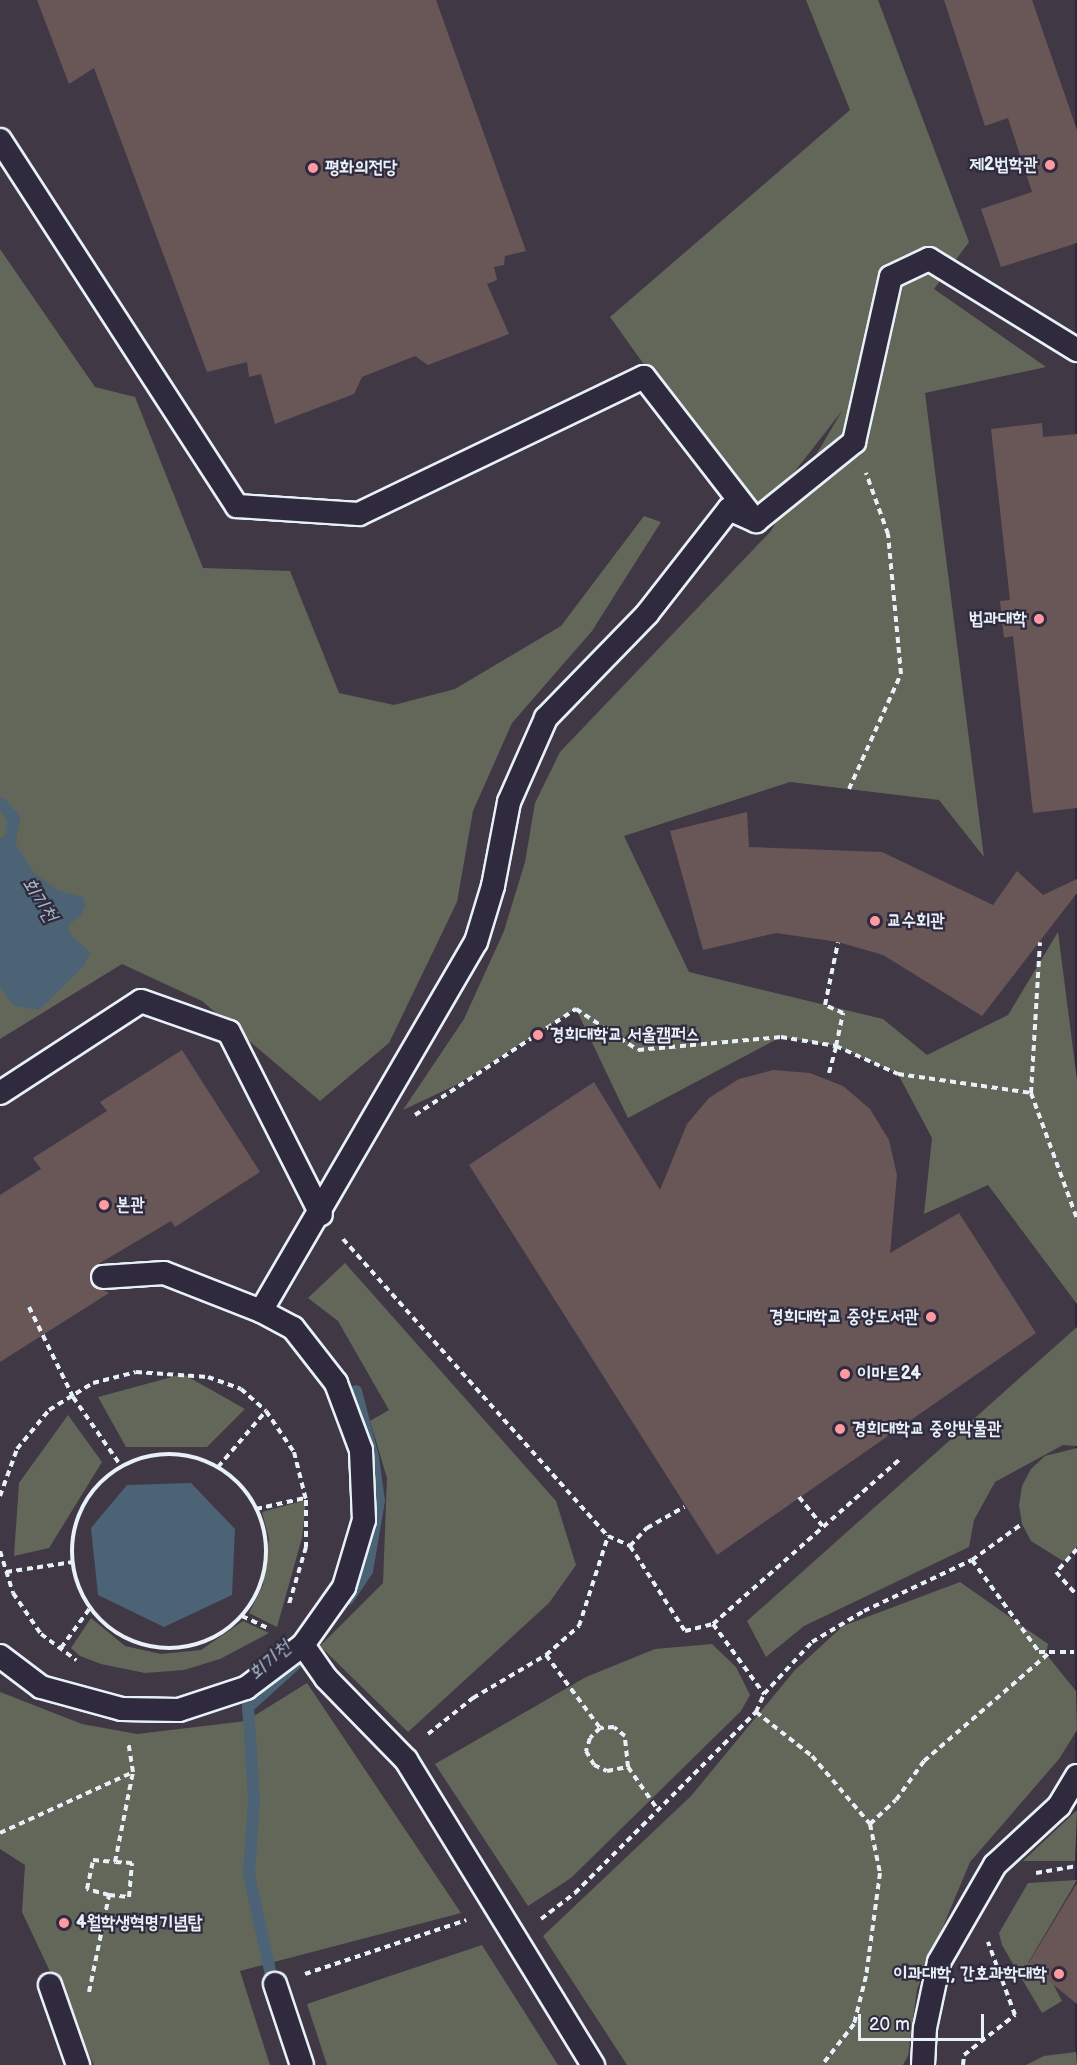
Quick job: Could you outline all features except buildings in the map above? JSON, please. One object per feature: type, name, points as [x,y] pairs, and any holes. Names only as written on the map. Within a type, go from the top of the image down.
[{"type":"lane","points":[[0,140],[237,506],[359,514],[644,377],[756,521]]},
{"type":"lane","points":[[756,521],[854,442],[891,277],[929,259],[1077,350]]},
{"type":"lane","points":[[261,1311],[321,1214],[476,942],[493,886],[509,802],[546,718],[647,614],[729,509],[756,521]]},
{"type":"lane","points":[[0,1093],[141,1001],[229,1032],[321,1214]]},
{"type":"lane","points":[[0,1656],[41,1687],[122,1709],[179,1710],[246,1688],[304,1647],[344,1587],[364,1520],[362,1450],[336,1383],[292,1328],[261,1311],[164,1273],[103,1277]]},
{"type":"lane","points":[[304,1647],[326,1678],[406,1760],[593,2065]]},
{"type":"lane","points":[[923,2065],[925,2028],[939,1962],[995,1865],[1059,1806],[1077,1776]]},
{"type":"lane","points":[[274,1984],[302,2065]]},
{"type":"lane","points":[[50,1985],[78,2065]]},
{"type":"path","points":[[849,789],[901,674],[888,534],[854,442]]},
{"type":"path","points":[[829,1073],[843,1013],[825,1005],[838,942]]},
{"type":"path","points":[[1040,942],[1030,1093],[1077,1219]]},
{"type":"path","points":[[413,1117],[576,1009],[638,1050],[781,1037],[836,1046],[898,1074],[1030,1093]]},
{"type":"path","points":[[321,1214],[608,1536],[630,1546],[685,1631],[713,1624],[900,1459]]},
{"type":"path","points":[[29,1307],[73,1397],[121,1466]]},
{"type":"path","points":[[0,1496],[18,1449],[49,1410],[93,1383],[136,1372],[208,1377],[241,1389],[266,1411],[294,1452],[305,1498],[306,1547],[286,1613]]},
{"type":"path","points":[[218,1467],[266,1411]]},
{"type":"path","points":[[153,1455],[187,1455],[218,1467],[241,1485],[256,1509],[265,1536],[265,1565],[257,1592],[241,1616],[215,1636],[183,1647],[149,1647],[118,1634],[90,1608],[76,1583],[71,1549],[77,1516],[94,1487],[121,1466],[153,1455]]},
{"type":"path","points":[[799,1497],[823,1527]]},
{"type":"path","points":[[256,1509],[305,1498]]},
{"type":"path","points":[[630,1546],[647,1528],[684,1506]]},
{"type":"path","points":[[517,1938],[575,1893],[756,1712],[764,1694],[812,1642],[864,1611],[972,1560],[1022,1524]]},
{"type":"path","points":[[441,1722],[473,1698],[546,1655],[579,1626],[608,1536]]},
{"type":"path","points":[[1077,1549],[1056,1572],[1077,1595]]},
{"type":"path","points":[[0,1551],[13,1593],[41,1634],[81,1664]]},
{"type":"path","points":[[972,1560],[1038,1652],[1075,1651]]},
{"type":"path","points":[[6,1572],[73,1562]]},
{"type":"path","points":[[61,1648],[90,1608]]},
{"type":"path","points":[[241,1616],[280,1633]]},
{"type":"path","points":[[713,1624],[764,1694]]},
{"type":"path","points":[[870,1824],[896,1800],[924,1761],[1046,1654],[1075,1651]]},
{"type":"path","points":[[546,1655],[600,1728]]},
{"type":"path","points":[[115,1862],[134,1772],[122,1709]]},
{"type":"path","points":[[756,1712],[812,1756],[870,1824],[880,1873],[866,1976],[854,2024],[822,2065]]},
{"type":"path","points":[[600,1728],[614,1727],[625,1736],[628,1767],[658,1810]]},
{"type":"path","points":[[600,1728],[586,1751],[594,1765],[608,1772],[628,1767]]},
{"type":"path","points":[[0,1833],[134,1772]]},
{"type":"path","points":[[93,1860],[115,1862],[132,1863],[129,1897],[87,1889],[93,1860]]},
{"type":"path","points":[[1026,1874],[1077,1866]]},
{"type":"path","points":[[88,1996],[109,1895]]},
{"type":"path","points":[[274,1984],[498,1910]]},
{"type":"path","points":[[963,2065],[964,2055],[1015,2014],[986,1935]]},
{"type":"shaded area","name":"경희대학교 서울캠퍼스","points":[[0,0],[1075,0],[1075,2065],[0,2065]]},
{"type":"green space","points":[[806,0],[878,0],[969,242],[934,289],[1046,367],[925,393],[984,857],[939,800],[790,782],[624,836],[689,972],[883,1019],[927,1055],[1008,1015],[1058,932],[1077,1080],[1077,1304],[988,1185],[924,1214],[932,1138],[898,1074],[836,1046],[781,1037],[628,1118],[576,1009],[456,1085],[403,1110],[464,1019],[504,931],[525,862],[535,803],[560,752],[771,531],[842,411],[756,521],[610,317],[850,110]]},
{"type":"green space","points":[[0,249],[95,387],[135,397],[203,568],[290,571],[339,693],[394,705],[455,689],[561,626],[644,516],[661,522],[592,631],[512,723],[473,811],[457,902],[389,1043],[320,1101],[202,1001],[122,964],[0,1039]]},
{"type":"green space","points":[[345,1263],[556,1501],[576,1565],[549,1603],[408,1732],[320,1646],[383,1583],[387,1478],[370,1421],[389,1410],[338,1321],[308,1298]]},
{"type":"green space","points":[[1077,1327],[1077,1446],[1063,1445],[995,1482],[974,1520],[969,1547],[804,1626],[766,1657],[747,1621]]},
{"type":"green space","points":[[183,1374],[245,1409],[207,1447],[126,1447],[98,1397]]},
{"type":"green space","points":[[68,1415],[102,1462],[49,1548],[14,1556],[19,1483]]},
{"type":"green space","points":[[1077,1448],[1077,1547],[1063,1561],[1031,1541],[1022,1524],[1019,1505],[1022,1486],[1031,1469],[1045,1456]]},
{"type":"green space","points":[[306,1500],[302,1538],[277,1627],[249,1613],[263,1585],[269,1539],[262,1512]]},
{"type":"green space","points":[[960,1582],[1048,1644],[1046,1654],[1076,1691],[1077,1730],[1059,1759],[970,1862],[917,1989],[908,2056],[903,2065],[627,2065],[543,1936],[691,1796],[795,1670],[843,1626]]},
{"type":"green space","points":[[91,1618],[125,1646],[161,1654],[201,1650],[243,1621],[269,1633],[220,1659],[184,1670],[145,1673],[101,1664],[80,1656],[71,1648]]},
{"type":"green space","points":[[712,1644],[736,1667],[750,1695],[741,1711],[571,1878],[528,1906],[435,1764],[586,1677],[655,1649]]},
{"type":"green space","points":[[307,1683],[461,1913],[240,1971],[270,2065],[94,2065],[22,1912],[25,1865],[0,1849],[0,1692],[82,1724],[137,1734],[246,1721]]},
{"type":"green space","points":[[1076,1811],[1075,1861],[1023,1861]]},
{"type":"green space","points":[[1077,1880],[1028,1963],[1053,1984],[1062,2001],[1042,2013],[1002,1945],[999,1933],[1028,1883]]},
{"type":"green space","points":[[482,1945],[558,2065],[327,2065],[307,2004]]},
{"type":"green space","points":[[1076,2052],[1077,2065],[1026,2065],[1044,2056]]},
{"type":"water","points":[[10,836],[35,874],[59,891],[83,897],[85,906],[81,916],[68,925],[71,935],[90,952],[84,966],[39,1010],[14,1006],[0,987],[0,838]]},
{"type":"water","points":[[191,1483],[235,1529],[232,1595],[164,1627],[98,1595],[91,1528],[127,1485]]},
{"type":"waterway","name":"회기천","points":[[0,803],[14,818],[8,853]]},
{"type":"waterway","name":"회기천","points":[[348,1599],[367,1571],[379,1501],[373,1457],[356,1391]]},
{"type":"waterway","name":"회기천","points":[[271,1975],[249,1875],[254,1799],[248,1707],[311,1650]]},
{"type":"place","name":"제2법학관","points":[[1050,165]]},
{"type":"place","name":"평화의전당","points":[[313,168]]},
{"type":"place","name":"법과대학","points":[[1039,619]]},
{"type":"place","name":"교수회관","points":[[875,921]]},
{"type":"place","name":"경희대학교 서울캠퍼스","points":[[538,1035]]},
{"type":"place","name":"본관","points":[[104,1205]]},
{"type":"place","name":"경희대학교 중앙도서관","points":[[931,1317]]},
{"type":"place","name":"이마트24","points":[[845,1374]]},
{"type":"place","name":"경희대학교 중앙박물관","points":[[840,1429]]},
{"type":"place","name":"4월학생혁명기념탑","points":[[64,1923]]},
{"type":"place","name":"이과대학, 간호과학대학","points":[[1059,1974]]}]
